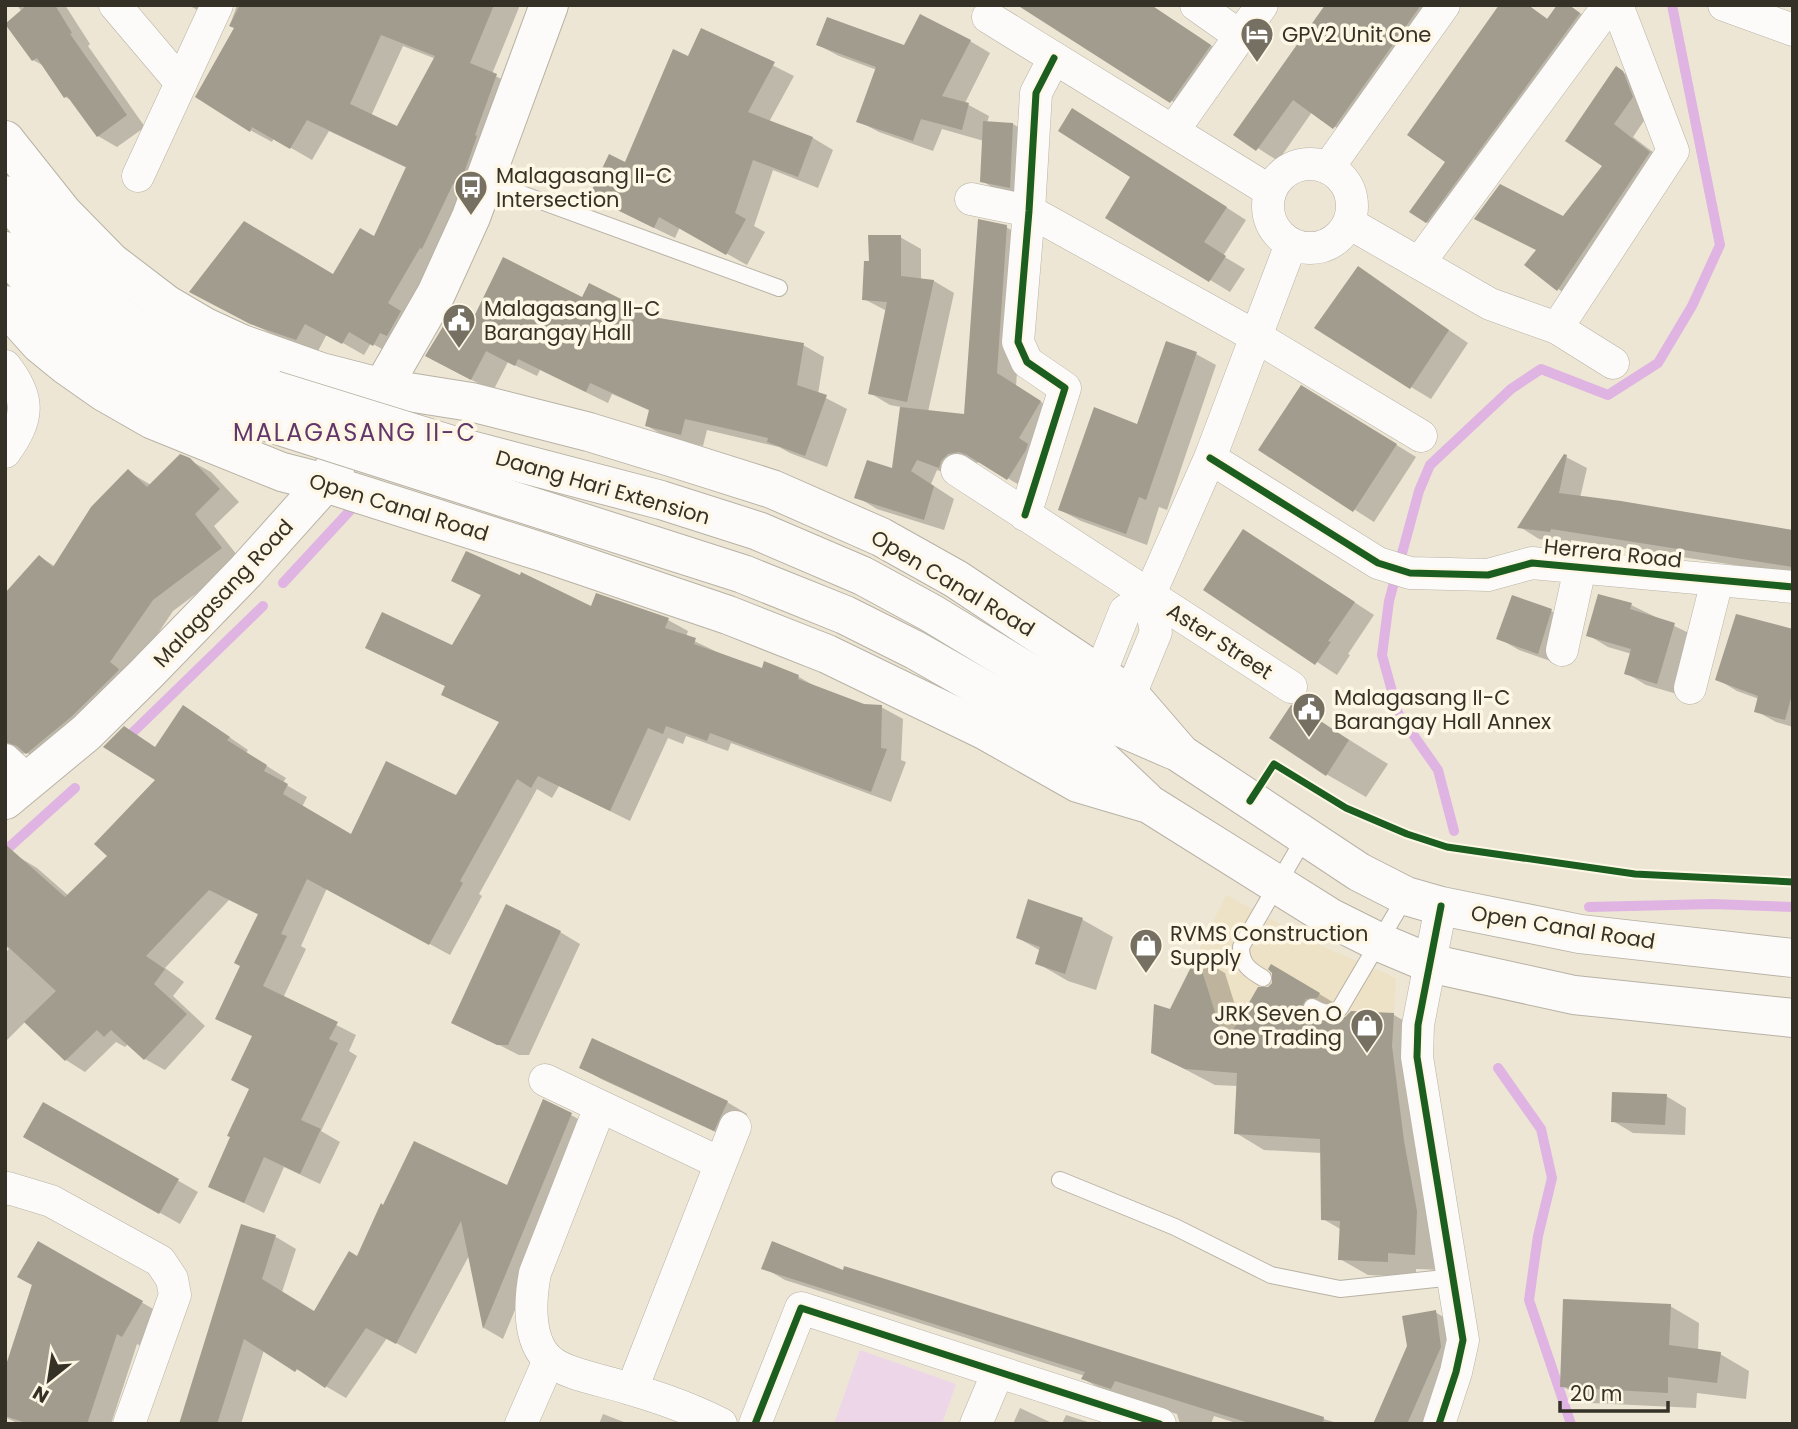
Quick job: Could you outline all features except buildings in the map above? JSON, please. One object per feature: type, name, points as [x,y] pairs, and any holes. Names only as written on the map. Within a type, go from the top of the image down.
[{"type":"main road","name":"Malagasang Road","points":[[13,780],[86,733],[246,571],[325,483],[436,294],[485,181],[549,5]]},
{"type":"main road","name":"Open Canal Road","points":[[5,140],[88,240],[128,276],[166,304],[205,327],[242,344],[321,372],[383,388],[471,402],[589,432],[772,489],[829,512],[914,554],[956,579],[1115,684],[1181,754],[1359,872],[1424,901],[1580,933],[1793,958]]},
{"type":"main road","name":"Daang Hari Extension","points":[[5,195],[62,264],[87,290],[113,311],[187,359],[226,375],[269,406]]},
{"type":"main road","name":"Daang Hari Extension","points":[[5,250],[64,317],[125,363],[170,390],[269,406],[451,463],[845,614],[915,650],[1096,753],[1149,804]]},
{"type":"main road","name":"Open Canal Road","points":[[5,305],[40,344],[67,366],[104,392],[153,420],[282,472],[325,483],[542,552],[728,615],[790,639],[908,691],[1078,783],[1149,804],[1331,918],[1429,964],[1574,995],[1793,1018]]},
{"type":"main road","name":"Daang Hari Extension","points":[[451,463],[673,504],[758,531],[863,576],[931,613],[1113,724],[1181,754]]},
{"type":"street","points":[[114,5],[181,83]]},
{"type":"street","points":[[138,176],[217,5]]},
{"type":"street","points":[[1196,5],[1240,36]]},
{"type":"street","points":[[1173,131],[1262,5]]},
{"type":"street","points":[[1328,168],[1444,5]]},
{"type":"street","points":[[1419,262],[1609,5]]},
{"type":"street","points":[[1557,328],[1673,151],[1616,5]]},
{"type":"street","points":[[1724,5],[1793,30]]},
{"type":"street","points":[[988,17],[1270,191]]},
{"type":"street","points":[[1025,515],[1065,388],[1027,362],[1018,342],[1030,211],[1036,93],[1054,58]]},
{"type":"street","points":[[1314,164],[1328,168],[1346,186],[1351,197],[1349,223],[1331,243],[1304,248],[1291,244],[1281,236],[1269,216],[1270,191],[1277,179],[1287,170],[1314,164]]},
{"type":"street","points":[[971,199],[1030,211],[1255,336],[1421,436]]},
{"type":"street","points":[[1349,223],[1490,304],[1557,328],[1613,363]]},
{"type":"street","points":[[1115,684],[1156,632],[1149,596],[1210,458],[1291,244]]},
{"type":"street","points":[[5,366],[22,394],[26,409],[22,424],[5,452]]},
{"type":"street","name":"Herrera Road","points":[[1210,458],[1378,563],[1410,573],[1488,575],[1532,563],[1793,587]]},
{"type":"street","name":"Aster Street","points":[[957,470],[1291,687]]},
{"type":"street","points":[[1562,650],[1580,568]]},
{"type":"street","points":[[1690,688],[1717,580]]},
{"type":"street","points":[[1424,901],[1429,964],[1418,1025],[1417,1057],[1463,1340],[1456,1373],[1438,1422]]},
{"type":"street","points":[[545,1080],[720,1163]]},
{"type":"street","points":[[600,1107],[536,1273],[531,1295],[537,1341],[549,1360],[568,1370],[632,1389],[657,1412],[721,1424]]},
{"type":"street","points":[[632,1389],[735,1127]]},
{"type":"street","points":[[6,1194],[51,1201],[160,1261],[172,1279],[175,1295],[129,1424]]},
{"type":"street","points":[[755,1424],[800,1308],[998,1372],[1116,1417],[1160,1424]]},
{"type":"street","points":[[521,1424],[549,1360]]},
{"type":"street","points":[[976,1424],[998,1372]]},
{"type":"lane","points":[[485,181],[779,288]]},
{"type":"lane","points":[[1263,978],[1245,966],[1241,947],[1305,837]]},
{"type":"lane","points":[[1312,1007],[1323,1013],[1333,1013],[1340,1009],[1379,942],[1424,901]]},
{"type":"lane","points":[[1060,1180],[1175,1227],[1271,1275],[1340,1289],[1454,1277]]},
{"type":"shaded area","points":[[1226,895],[1322,946],[1396,978],[1392,1046],[1335,1064],[1170,1009]]},
{"type":"shaded area","points":[[860,1350],[956,1384],[942,1424],[834,1424]]},
{"type":"waterway","points":[[1454,831],[1438,770],[1398,713],[1382,655],[1389,601],[1419,491],[1430,465],[1511,389],[1541,369],[1608,395],[1658,363],[1692,306],[1720,245],[1672,5]]},
{"type":"waterway","points":[[283,583],[357,503]]},
{"type":"waterway","points":[[126,739],[263,606]]},
{"type":"waterway","points":[[5,851],[75,788]]},
{"type":"waterway","points":[[1589,907],[1712,904],[1793,907]]},
{"type":"waterway","points":[[1498,1068],[1541,1129],[1552,1178],[1538,1236],[1529,1300],[1571,1424]]},
{"type":"cycle path","points":[[1025,515],[1065,388],[1027,362],[1018,342],[1036,93],[1054,58]]},
{"type":"cycle path","points":[[1210,458],[1378,563],[1410,573],[1488,575],[1532,563],[1793,587]]},
{"type":"cycle path","points":[[1250,801],[1274,764],[1346,808],[1407,834],[1447,847],[1635,874],[1793,882]]},
{"type":"cycle path","points":[[1439,1424],[1463,1340],[1417,1057],[1418,1025],[1441,906]]},
{"type":"cycle path","points":[[755,1424],[801,1308],[1160,1424]]},
{"type":"place","name":"GPV2 Unit One","points":[[1257,64]]},
{"type":"place","name":"Malagasang II-C Intersection","points":[[471,217]]},
{"type":"place","name":"Malagasang II-C Barangay Hall","points":[[459,350]]},
{"type":"place","name":"Malagasang II-C Barangay Hall Annex","points":[[1309,739]]},
{"type":"place","name":"RVMS Construction Supply","points":[[1146,975]]},
{"type":"place","name":"JRK Seven O One Trading","points":[[1367,1055]]},
{"type":"district","name":"MALAGASANG II-C","points":[[355,432]]}]
